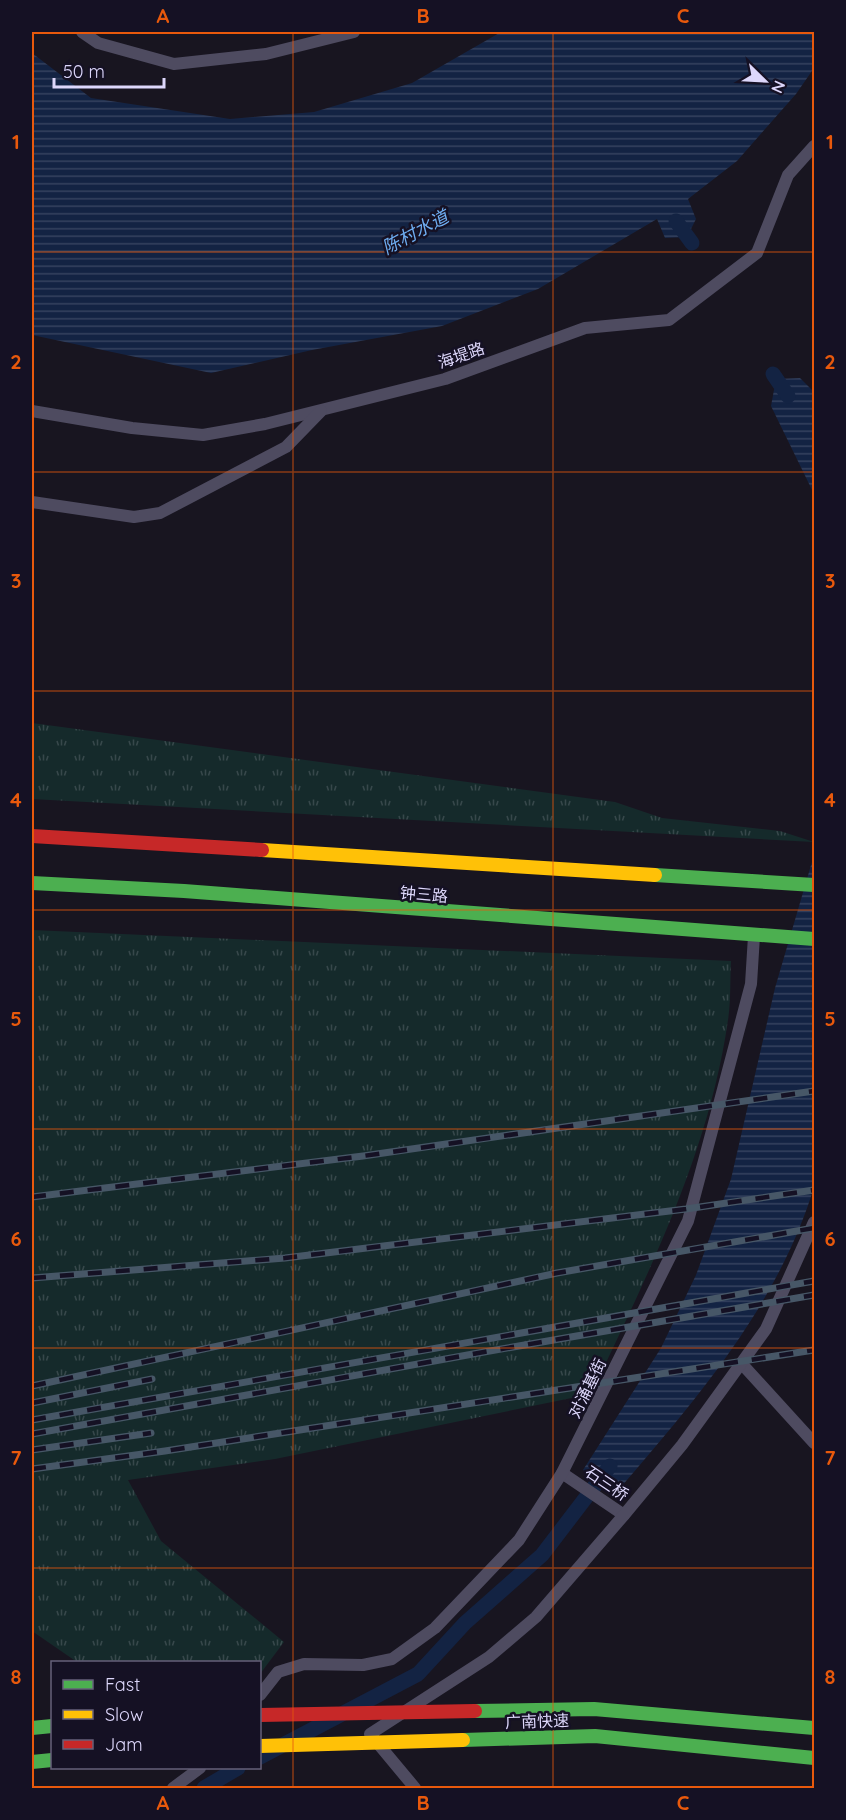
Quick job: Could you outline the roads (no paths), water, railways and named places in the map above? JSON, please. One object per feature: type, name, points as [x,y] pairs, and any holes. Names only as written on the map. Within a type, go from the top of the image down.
[{"type":"main road","name":"钟三路","points":[[32,836],[814,885]]},
{"type":"main road","name":"钟三路","points":[[32,883],[184,891],[814,939]]},
{"type":"main road","name":"广南快速","points":[[261,1715],[594,1709],[814,1728]]},
{"type":"main road","points":[[32,1728],[51,1726]]},
{"type":"main road","name":"广南快速","points":[[261,1746],[595,1736],[814,1758]]},
{"type":"main road","points":[[32,1762],[51,1760]]},
{"type":"street","points":[[82,32],[98,43],[174,64],[266,54],[354,32]]},
{"type":"street","name":"海堤路","points":[[32,411],[132,428],[203,435],[265,424],[445,379],[585,328],[669,320],[757,253],[788,175],[814,146]]},
{"type":"street","points":[[32,502],[134,517],[160,513],[286,447],[322,410]]},
{"type":"street","name":"对涌基街","points":[[261,1694],[278,1672],[304,1664],[363,1665],[392,1659],[435,1628],[519,1540],[566,1476],[688,1221],[751,984],[754,936]]},
{"type":"street","points":[[415,1788],[370,1734],[489,1657],[536,1617],[682,1445],[742,1364],[766,1329],[814,1222]]},
{"type":"street","points":[[742,1364],[814,1443]]},
{"type":"street","name":"石三桥","points":[[566,1476],[624,1515]]},
{"type":"street","points":[[173,1788],[197,1769]]},
{"type":"water","name":"陈村水道","points":[[501,32],[814,32],[814,68],[796,94],[737,161],[688,199],[696,219],[687,237],[665,238],[657,219],[538,289],[442,326],[312,350],[211,373],[32,335],[32,53],[91,98],[230,119],[314,112],[412,83]]},
{"type":"water","points":[[800,378],[814,392],[814,494],[771,406],[776,379]]},
{"type":"water","points":[[814,855],[814,1187],[798,1231],[779,1272],[731,1351],[615,1494],[583,1470],[661,1348],[696,1275],[731,1179],[775,988]]},
{"type":"waterway","points":[[676,221],[692,243]]},
{"type":"waterway","points":[[773,374],[788,396]]},
{"type":"waterway","points":[[261,1756],[418,1674],[465,1623],[542,1555],[610,1466]]},
{"type":"waterway","points":[[204,1788],[236,1769]]},
{"type":"railway","points":[[32,1197],[363,1156],[814,1091]]},
{"type":"railway","points":[[32,1278],[285,1258],[686,1209],[814,1190]]},
{"type":"railway","points":[[32,1386],[557,1273],[814,1228]]},
{"type":"railway","points":[[32,1420],[814,1281]]},
{"type":"railway","points":[[32,1434],[814,1295]]},
{"type":"railway","points":[[32,1469],[165,1451],[814,1350]]},
{"type":"railway","points":[[32,1403],[152,1379]]},
{"type":"railway","points":[[32,1450],[151,1433]]}]
